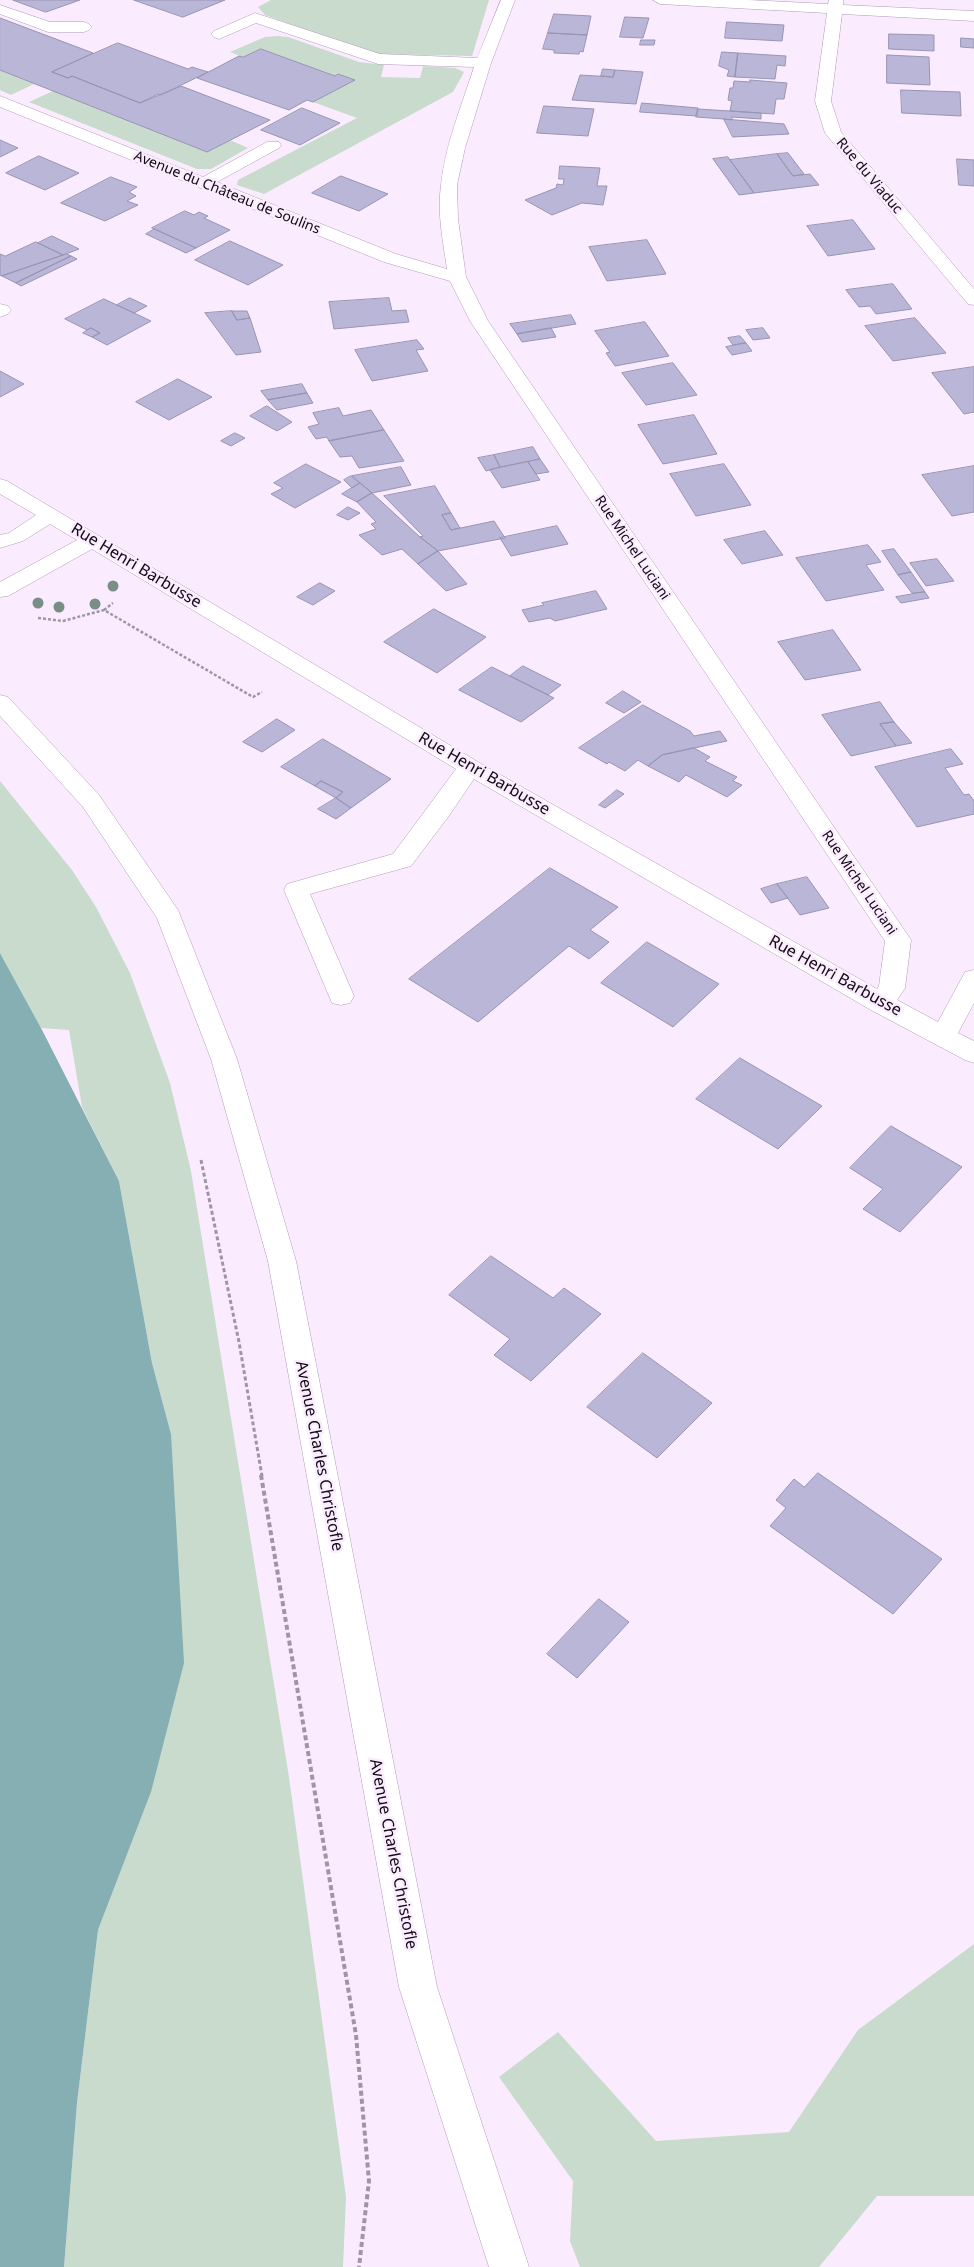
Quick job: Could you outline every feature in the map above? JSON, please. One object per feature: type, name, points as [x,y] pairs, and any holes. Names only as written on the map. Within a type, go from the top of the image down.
[{"type":"street","name":"Rue Michel Luciani","points":[[508,0],[483,63],[457,148],[450,185],[449,219],[457,277],[479,321],[898,940],[892,988],[880,1003]]},
{"type":"street","points":[[660,0],[835,5],[974,16]]},
{"type":"street","name":"Rue du Viaduc","points":[[835,5],[823,101],[833,133],[974,300]]},
{"type":"street","points":[[0,9],[48,27],[84,27]]},
{"type":"street","points":[[219,34],[255,18],[378,59],[483,63]]},
{"type":"street","name":"Avenue du Château de Soulins","points":[[0,101],[390,258],[457,277]]},
{"type":"street","points":[[204,183],[273,145]]},
{"type":"street","name":"Rue Henri Barbusse","points":[[0,485],[92,541],[153,574],[324,680],[470,767],[880,1003],[974,1053]]},
{"type":"street","points":[[0,542],[16,537],[50,514]]},
{"type":"street","points":[[0,591],[92,541]]},
{"type":"street","name":"Avenue Charles Christofle","points":[[0,702],[91,801],[169,916],[224,1059],[282,1261],[418,1987],[509,2267]]},
{"type":"street","points":[[341,996],[296,890],[402,860],[440,812],[470,767]]},
{"type":"street","points":[[943,1036],[974,979]]},
{"type":"path","points":[[31,614],[48,622],[65,622],[104,610],[253,697],[293,674],[312,687],[324,680]]},
{"type":"path","points":[[200,1151],[239,1342],[356,2035],[369,2181],[359,2267]]},
{"type":"shaded area","points":[[271,0],[489,0],[472,56],[380,54],[359,49],[265,15],[258,7]]},
{"type":"shaded area","points":[[265,37],[288,37],[359,62],[384,65],[381,77],[420,78],[423,66],[455,68],[464,72],[453,92],[264,194],[237,185],[238,180],[357,118],[313,102],[354,80],[339,74],[335,76],[261,49],[243,57],[230,52]]},
{"type":"shaded area","points":[[0,70],[34,84],[11,95],[0,90]]},
{"type":"shaded area","points":[[53,91],[207,152],[230,140],[248,148],[211,169],[197,169],[29,102]]},
{"type":"shaded area","points":[[0,781],[72,870],[96,907],[130,973],[170,1083],[191,1171],[289,1777],[346,2197],[343,2267],[64,2267],[77,2103],[98,1930],[151,1792],[171,1434],[152,1363],[119,1181],[82,1107],[69,1030],[41,1028],[0,953]]},
{"type":"shaded area","points":[[0,953],[41,1028],[119,1181],[152,1363],[171,1434],[184,1663],[151,1792],[98,1930],[77,2103],[64,2267],[0,2267]]},
{"type":"shaded area","points":[[974,1944],[974,2196],[877,2196],[819,2267],[580,2267],[570,2241],[573,2181],[499,2077],[558,2032],[656,2141],[789,2132],[858,2030]]},
{"type":"building","points":[[13,0],[80,0],[46,12]]},
{"type":"building","points":[[134,0],[225,0],[183,17]]},
{"type":"building","points":[[554,14],[591,16],[587,35],[548,33]]},
{"type":"building","points":[[625,17],[649,18],[643,38],[620,37]]},
{"type":"building","points":[[0,18],[93,53],[52,72],[68,78],[72,76],[140,103],[181,86],[270,120],[207,152],[0,70]]},
{"type":"building","points":[[727,22],[784,25],[782,41],[725,38]]},
{"type":"building","points":[[548,33],[587,35],[583,52],[580,51],[579,54],[554,53],[554,50],[543,49]]},
{"type":"building","points":[[889,34],[934,35],[934,51],[889,49]]},
{"type":"building","points":[[961,38],[974,39],[974,48],[961,47]]},
{"type":"building","points":[[641,40],[655,40],[654,45],[640,45]]},
{"type":"building","points":[[118,43],[188,69],[192,67],[208,72],[140,103],[72,76],[68,78],[52,72]]},
{"type":"building","points":[[261,49],[335,76],[338,74],[355,80],[313,102],[307,100],[289,110],[197,78],[239,56],[243,57]]},
{"type":"building","points":[[722,52],[738,53],[735,77],[727,76],[729,70],[719,66]]},
{"type":"building","points":[[738,53],[786,56],[785,66],[777,65],[775,79],[735,77]]},
{"type":"building","points":[[887,55],[929,57],[930,85],[887,83]]},
{"type":"building","points":[[603,69],[615,70],[613,77],[601,76]]},
{"type":"building","points":[[615,70],[643,72],[636,104],[572,100],[580,75],[613,77]]},
{"type":"building","points":[[750,80],[787,83],[784,99],[776,99],[774,114],[730,111],[732,101],[728,100],[730,88],[733,88],[734,81],[750,82]]},
{"type":"building","points":[[901,90],[960,92],[961,116],[902,113]]},
{"type":"building","points":[[642,103],[698,108],[697,116],[640,112]]},
{"type":"building","points":[[544,106],[594,109],[588,136],[537,133]]},
{"type":"building","points":[[302,108],[340,123],[300,145],[261,130]]},
{"type":"building","points":[[698,109],[761,113],[761,119],[732,117],[732,120],[696,117]]},
{"type":"building","points":[[724,119],[784,124],[789,134],[733,137]]},
{"type":"building","points":[[0,140],[18,148],[0,157]]},
{"type":"building","points":[[788,153],[804,174],[793,176],[777,154]]},
{"type":"building","points":[[777,154],[793,176],[810,174],[819,185],[754,193],[730,160]]},
{"type":"building","points":[[39,156],[79,173],[45,190],[6,173]]},
{"type":"building","points":[[728,157],[754,193],[739,195],[713,159]]},
{"type":"building","points":[[957,159],[974,160],[974,186],[959,185]]},
{"type":"building","points":[[560,166],[600,168],[597,186],[607,186],[603,205],[582,203],[552,215],[525,200],[556,188],[557,184],[563,185],[564,179],[559,179]]},
{"type":"building","points":[[341,176],[388,194],[359,211],[312,193]]},
{"type":"building","points":[[111,177],[137,187],[129,192],[136,196],[127,201],[138,205],[105,221],[61,203]]},
{"type":"building","points":[[185,211],[194,215],[199,212],[208,216],[204,218],[230,230],[196,248],[152,228]]},
{"type":"building","points":[[853,220],[875,249],[828,256],[807,226]]},
{"type":"building","points":[[155,229],[196,248],[186,253],[146,234]]},
{"type":"building","points":[[52,236],[79,249],[63,255],[38,243]]},
{"type":"building","points":[[647,240],[666,274],[607,281],[589,247]]},
{"type":"building","points":[[230,241],[283,265],[248,285],[195,260]]},
{"type":"building","points":[[36,242],[63,255],[2,276],[0,275],[0,254],[5,256]]},
{"type":"building","points":[[67,254],[71,256],[16,283],[2,276]]},
{"type":"building","points":[[71,256],[77,259],[21,286],[16,283]]},
{"type":"building","points":[[893,284],[912,309],[876,314],[870,306],[859,307],[846,290]]},
{"type":"building","points":[[130,298],[147,306],[134,313],[117,305]]},
{"type":"building","points":[[389,298],[392,311],[406,310],[409,322],[334,329],[329,302]]},
{"type":"building","points":[[104,299],[151,321],[107,345],[92,337],[100,333],[91,328],[87,330],[65,319]]},
{"type":"building","points":[[232,311],[247,311],[250,318],[237,320]]},
{"type":"building","points":[[232,311],[237,320],[250,318],[261,352],[236,355],[205,313]]},
{"type":"building","points":[[571,315],[576,324],[517,334],[510,324]]},
{"type":"building","points":[[915,318],[946,353],[893,361],[865,326]]},
{"type":"building","points":[[645,322],[669,356],[615,366],[606,353],[610,352],[595,331]]},
{"type":"building","points":[[91,328],[100,333],[92,337],[83,333]]},
{"type":"building","points":[[551,328],[556,337],[522,342],[517,334]]},
{"type":"building","points":[[763,328],[770,338],[753,340],[746,330]]},
{"type":"building","points":[[740,336],[746,343],[733,345],[728,338]]},
{"type":"building","points":[[417,340],[424,349],[416,350],[428,371],[372,381],[355,350]]},
{"type":"building","points":[[746,343],[752,351],[732,355],[726,347]]},
{"type":"building","points":[[673,363],[697,395],[646,405],[622,373]]},
{"type":"building","points":[[974,367],[974,412],[964,414],[932,373]]},
{"type":"building","points":[[0,371],[24,384],[0,397]]},
{"type":"building","points":[[178,379],[212,397],[169,420],[136,402]]},
{"type":"building","points":[[302,384],[307,393],[268,400],[261,391]]},
{"type":"building","points":[[307,393],[313,403],[277,410],[268,400]]},
{"type":"building","points":[[267,406],[292,422],[277,431],[250,416]]},
{"type":"building","points":[[339,408],[343,416],[371,410],[384,430],[329,441],[327,437],[316,439],[308,427],[319,424],[313,413]]},
{"type":"building","points":[[694,415],[717,454],[663,464],[638,425]]},
{"type":"building","points":[[384,430],[404,461],[359,468],[352,456],[340,457],[329,441]]},
{"type":"building","points":[[235,433],[245,438],[231,446],[221,441]]},
{"type":"building","points":[[533,447],[540,459],[500,467],[494,455]]},
{"type":"building","points":[[494,455],[500,467],[486,471],[478,458]]},
{"type":"building","points":[[540,459],[549,472],[536,474],[528,462]]},
{"type":"building","points":[[528,462],[540,480],[502,488],[490,470]]},
{"type":"building","points":[[306,464],[341,482],[295,508],[271,494],[283,488],[274,483]]},
{"type":"building","points":[[724,464],[751,505],[696,516],[670,474]]},
{"type":"building","points":[[974,466],[974,512],[952,516],[922,475]]},
{"type":"building","points":[[401,467],[411,485],[372,493],[352,476]]},
{"type":"building","points":[[351,476],[360,483],[352,488],[344,480]]},
{"type":"building","points":[[360,483],[372,493],[357,502],[342,494]]},
{"type":"building","points":[[435,486],[451,513],[442,515],[451,530],[494,521],[505,538],[438,551],[420,537],[423,536],[384,496]]},
{"type":"building","points":[[372,493],[438,551],[418,564],[402,549],[382,555],[359,535],[376,529],[371,524],[376,522],[357,502]]},
{"type":"building","points":[[348,507],[360,513],[348,520],[337,515]]},
{"type":"building","points":[[451,513],[460,528],[451,530],[442,515]]},
{"type":"building","points":[[557,526],[568,544],[511,556],[500,538]]},
{"type":"building","points":[[765,531],[783,555],[742,564],[724,540]]},
{"type":"building","points":[[868,545],[881,562],[866,565],[884,590],[826,601],[796,558]]},
{"type":"building","points":[[894,549],[911,572],[898,575],[882,551]]},
{"type":"building","points":[[438,551],[467,584],[446,591],[418,564]]},
{"type":"building","points":[[937,559],[954,581],[926,586],[910,563]]},
{"type":"building","points":[[911,572],[925,592],[912,593],[898,575]]},
{"type":"building","points":[[320,583],[335,591],[313,605],[297,597]]},
{"type":"building","points":[[596,591],[607,609],[555,621],[550,618],[529,622],[522,610],[544,605],[542,603]]},
{"type":"building","points":[[925,592],[929,598],[901,603],[896,597]]},
{"type":"building","points":[[434,609],[486,637],[437,673],[384,642]]},
{"type":"building","points":[[833,630],[861,670],[805,680],[778,642]]},
{"type":"building","points":[[523,666],[561,685],[548,695],[510,676]]},
{"type":"building","points":[[492,667],[554,698],[521,722],[459,690]]},
{"type":"building","points":[[623,691],[641,702],[624,713],[606,703]]},
{"type":"building","points":[[880,702],[894,722],[880,724],[896,746],[851,756],[822,715]]},
{"type":"building","points":[[643,705],[690,731],[694,736],[720,731],[727,741],[662,755],[648,766],[638,760],[625,771],[609,762],[607,764],[579,748]]},
{"type":"building","points":[[277,719],[295,730],[262,752],[243,742]]},
{"type":"building","points":[[894,722],[912,743],[896,746],[880,724]]},
{"type":"building","points":[[323,739],[391,779],[351,808],[336,798],[343,792],[321,781],[315,786],[281,767]]},
{"type":"building","points":[[694,748],[710,757],[705,761],[737,777],[733,781],[742,785],[727,797],[686,775],[679,782],[648,766],[662,755]]},
{"type":"building","points":[[951,749],[963,764],[945,768],[964,795],[969,794],[974,801],[974,814],[917,827],[875,767]]},
{"type":"building","points":[[321,781],[343,792],[336,798],[315,786]]},
{"type":"building","points":[[617,790],[624,794],[605,808],[599,805]]},
{"type":"building","points":[[336,798],[351,808],[336,819],[318,809]]},
{"type":"building","points":[[550,868],[618,907],[590,930],[609,942],[589,959],[569,946],[478,1022],[409,979]]},
{"type":"building","points":[[807,877],[829,908],[800,915],[777,884]]},
{"type":"building","points":[[777,884],[788,898],[771,903],[761,889]]},
{"type":"building","points":[[647,942],[719,984],[673,1027],[601,983]]},
{"type":"building","points":[[740,1058],[822,1106],[778,1149],[696,1099]]},
{"type":"building","points":[[891,1126],[962,1167],[900,1232],[863,1209],[883,1189],[850,1168]]},
{"type":"building","points":[[491,1256],[553,1298],[564,1288],[601,1314],[531,1381],[494,1355],[510,1339],[449,1295]]},
{"type":"building","points":[[643,1353],[712,1403],[657,1458],[587,1407]]},
{"type":"building","points":[[818,1473],[942,1559],[893,1614],[770,1526],[786,1508],[776,1500],[794,1479],[804,1487]]},
{"type":"building","points":[[599,1599],[629,1622],[577,1678],[547,1654]]}]
